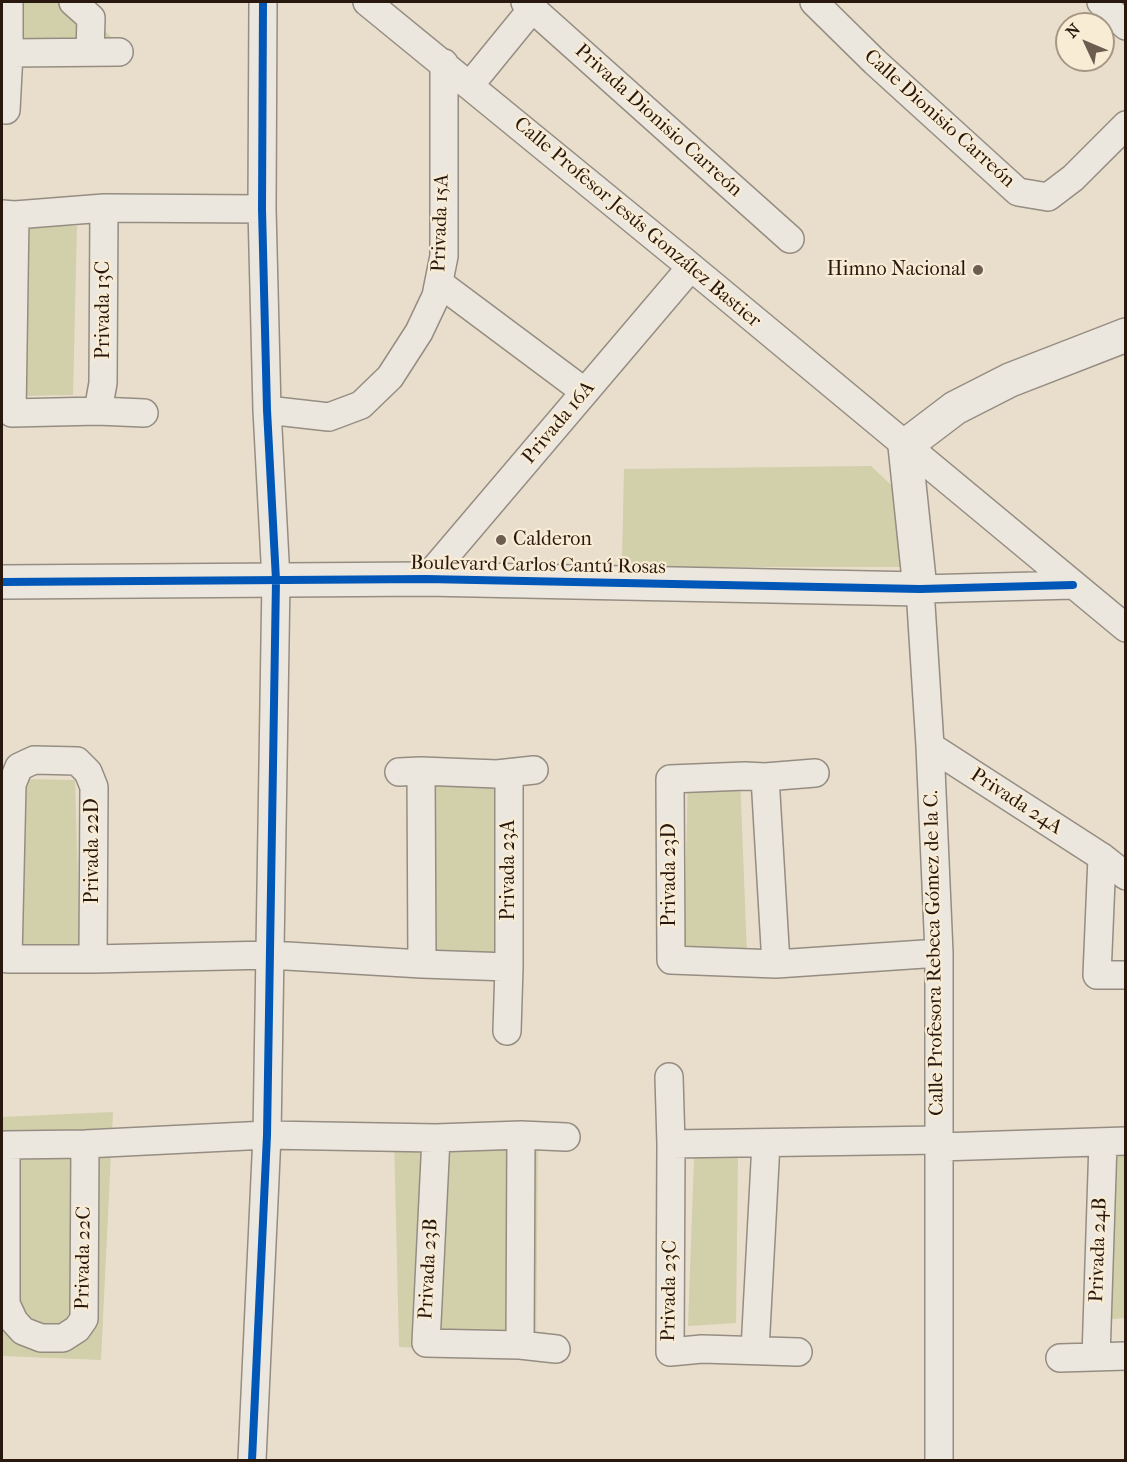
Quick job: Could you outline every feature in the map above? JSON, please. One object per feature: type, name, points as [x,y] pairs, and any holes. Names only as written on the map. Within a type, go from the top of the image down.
[{"type":"street","points":[[6,110],[9,2]]},
{"type":"street","points":[[73,2],[91,18],[90,51]]},
{"type":"street","points":[[252,1461],[267,1135],[276,580],[267,410],[262,209],[262,2]]},
{"type":"street","name":"Calle Profesor Jesús González Bastier","points":[[367,2],[444,63],[1125,628]]},
{"type":"street","name":"Calle Dionisio Carreón","points":[[814,2],[875,62],[1018,192],[1048,197],[1073,178],[1125,125]]},
{"type":"street","points":[[1101,2],[1125,26]]},
{"type":"street","points":[[470,85],[529,5]]},
{"type":"street","name":"Privada Dionisio Carreón","points":[[529,5],[790,239]]},
{"type":"street","points":[[9,53],[119,52]]},
{"type":"street","name":"Privada 15A","points":[[267,410],[329,417],[361,405],[390,376],[419,332],[436,296],[444,256],[444,63]]},
{"type":"street","points":[[144,413],[98,411],[12,413],[8,214],[104,208],[262,209]]},
{"type":"street","name":"Privada 13C","points":[[98,411],[103,383],[104,208]]},
{"type":"street","name":"Privada 16A","points":[[426,579],[691,267]]},
{"type":"street","points":[[439,283],[585,392]]},
{"type":"street","points":[[905,446],[955,408],[1010,380],[1125,335]]},
{"type":"street","name":"Calle Profesora Rebeca Gómez de la C.","points":[[905,446],[920,589],[930,746],[939,953],[939,1461]]},
{"type":"street","name":"Boulevard Carlos Cantú Rosas","points":[[2,582],[426,579],[920,589],[1074,585]]},
{"type":"street","name":"Privada 24A","points":[[930,746],[1102,857],[1125,876]]},
{"type":"street","name":"Privada 22D","points":[[93,959],[94,787],[88,772],[77,761],[34,760],[19,767],[12,784],[8,959],[93,959],[270,955]]},
{"type":"street","name":"Privada 23A","points":[[422,964],[410,771],[497,774],[522,771],[507,1031]]},
{"type":"street","name":"Privada 23D","points":[[815,773],[765,777],[670,779],[670,960],[776,964],[939,953]]},
{"type":"street","points":[[765,777],[776,964]]},
{"type":"street","points":[[1102,857],[1098,975],[1125,975]]},
{"type":"street","points":[[270,955],[509,968]]},
{"type":"street","name":"Privada 23C","points":[[669,1077],[670,1352],[702,1349],[798,1352]]},
{"type":"street","points":[[267,1135],[436,1138],[521,1135],[566,1137]]},
{"type":"street","name":"Privada 22C","points":[[86,1144],[84,1319],[77,1329],[63,1338],[41,1338],[23,1331],[14,1321],[6,1304],[6,1145],[86,1144],[267,1135]]},
{"type":"street","points":[[520,1345],[521,1135]]},
{"type":"street","name":"Privada 23B","points":[[436,1138],[426,1343],[520,1345],[556,1349]]},
{"type":"street","name":"Privada 24B","points":[[939,1144],[1114,1142],[1096,1358]]},
{"type":"street","points":[[755,1350],[766,1143]]},
{"type":"street","points":[[671,1144],[939,1144]]},
{"type":"street","points":[[1060,1358],[1125,1356]]},
{"type":"shaded area","points":[[2,2],[74,2],[125,50],[2,59]]},
{"type":"shaded area","points":[[25,226],[77,226],[73,395],[22,396]]},
{"type":"shaded area","points":[[871,466],[906,499],[900,567],[625,567],[622,560],[624,469]]},
{"type":"shaded area","points":[[688,772],[740,775],[747,955],[684,954]]},
{"type":"shaded area","points":[[499,773],[500,956],[432,951],[433,775]]},
{"type":"shaded area","points":[[23,779],[75,780],[80,951],[20,948]]},
{"type":"shaded area","points":[[113,1112],[101,1360],[2,1356],[2,1117]]},
{"type":"shaded area","points":[[394,1137],[538,1138],[536,1354],[399,1347]]},
{"type":"shaded area","points":[[1113,1153],[1125,1155],[1126,1318],[1111,1319]]},
{"type":"shaded area","points":[[738,1157],[736,1323],[688,1326],[694,1158]]},
{"type":"cycle path","points":[[252,1460],[267,1135],[276,580],[267,410],[262,209],[263,2]]},
{"type":"cycle path","points":[[2,582],[426,579],[920,589],[1073,585]]},
{"type":"place","name":"Himno Nacional","points":[[978,270]]},
{"type":"place","name":"Calderon","points":[[501,540]]}]
